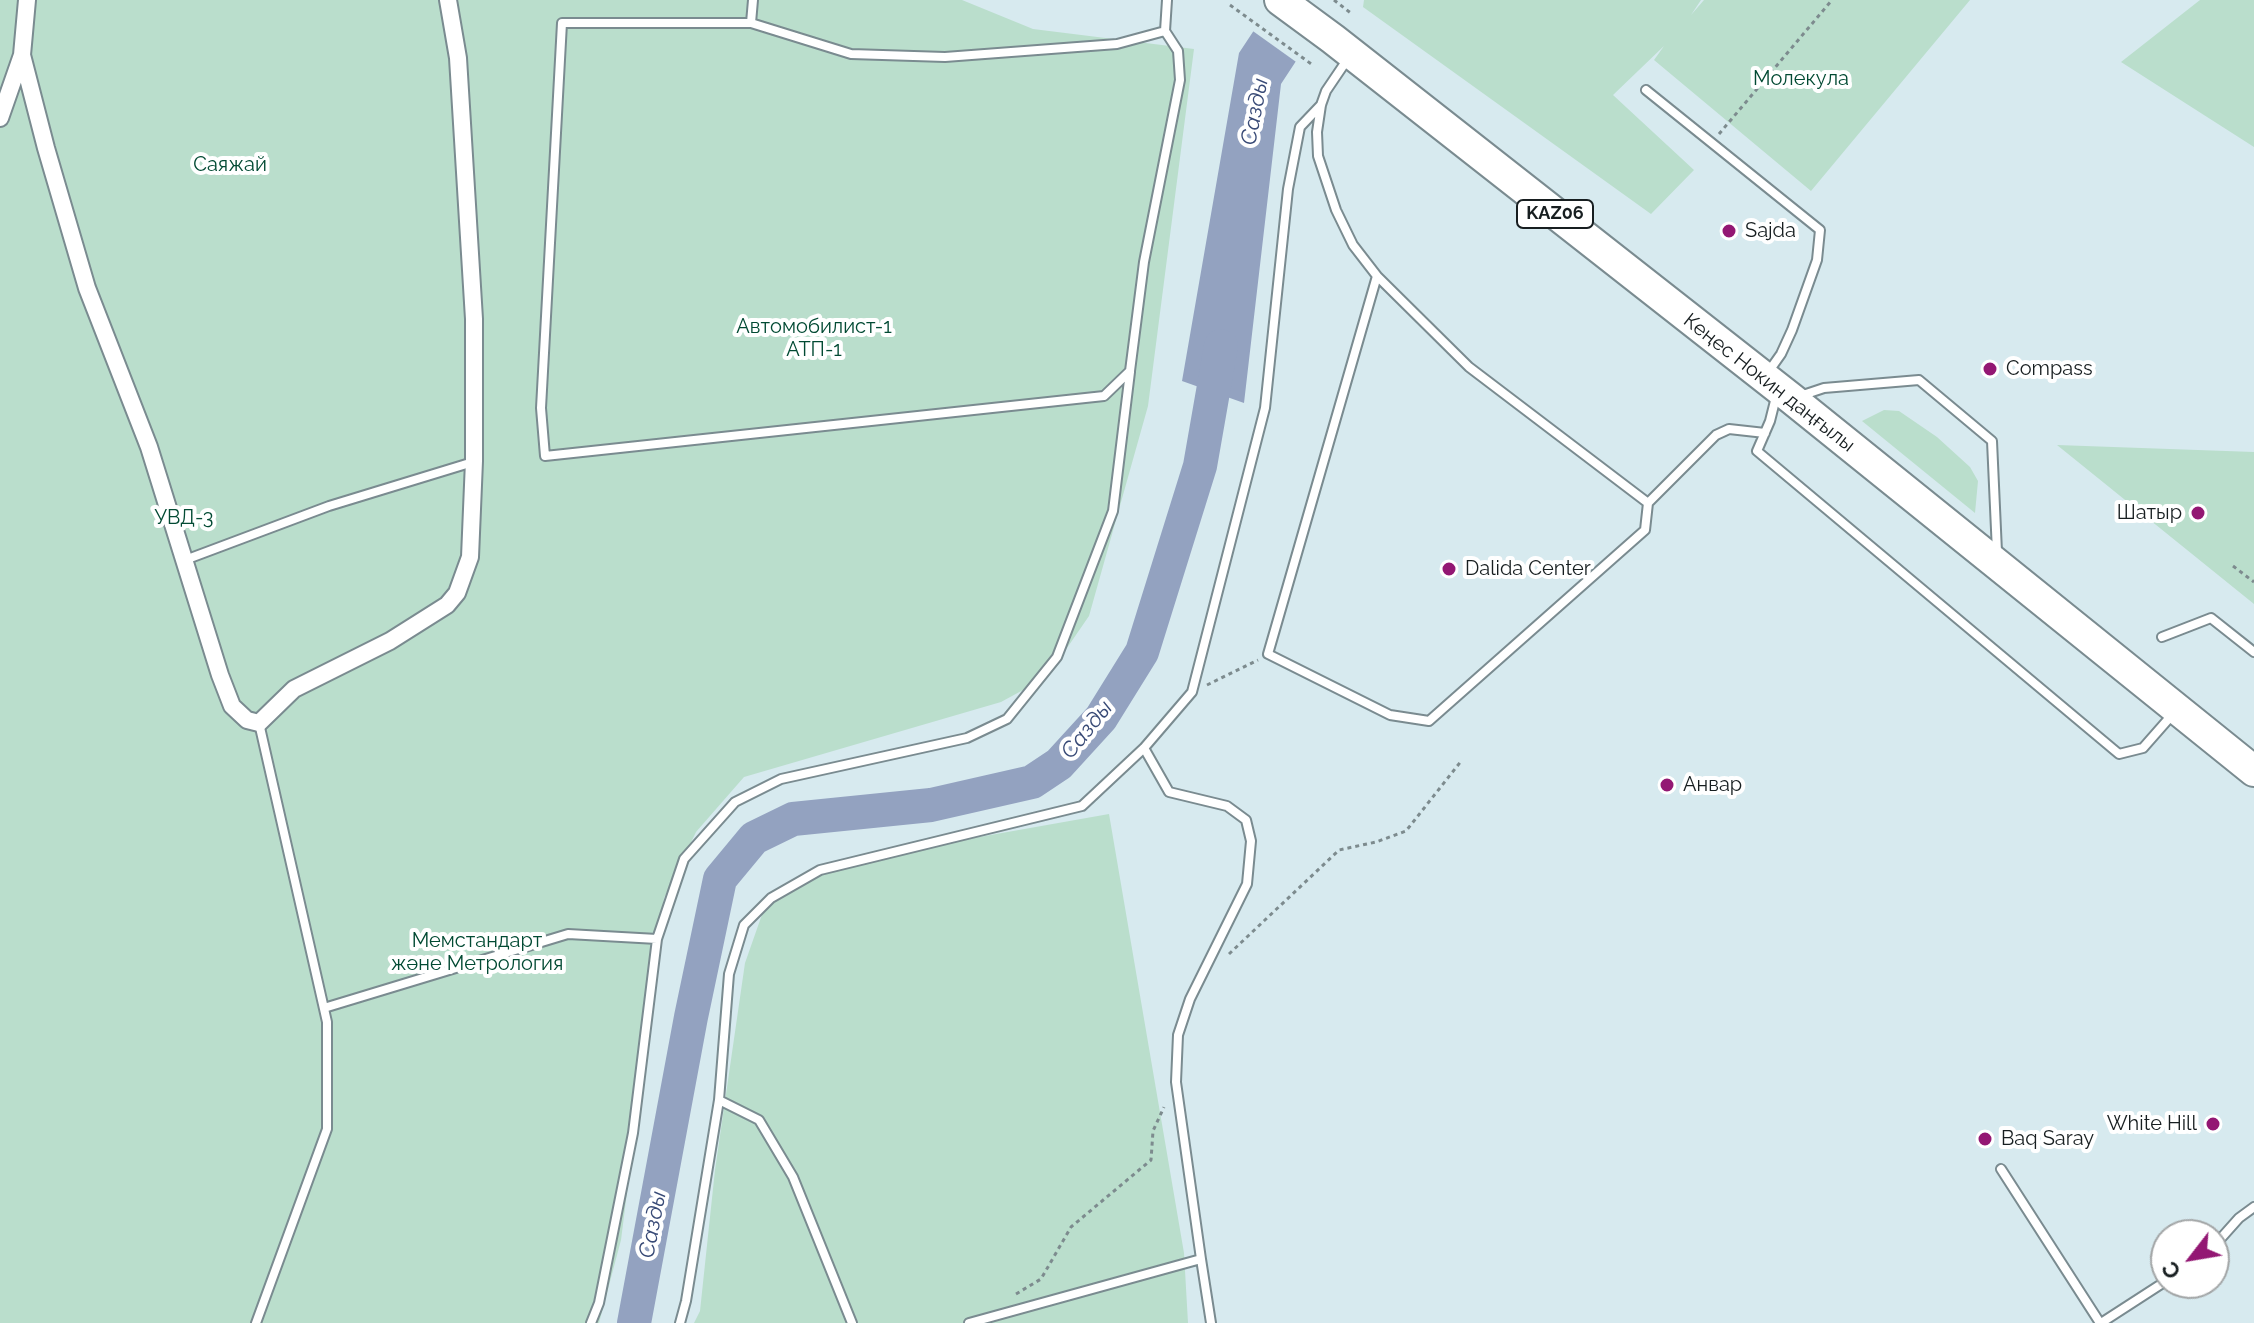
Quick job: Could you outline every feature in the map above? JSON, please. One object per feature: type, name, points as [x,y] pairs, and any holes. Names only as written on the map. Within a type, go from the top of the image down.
[{"type":"highway","name":"Кеңес Нокин даңғылы","points":[[1280,0],[1778,389],[2254,771]]},
{"type":"highway","points":[[2225,748],[2254,784]]},
{"type":"street","points":[[0,118],[22,55],[27,0]]},
{"type":"street","points":[[22,55],[87,288],[149,447],[220,675],[232,706],[247,720],[259,723],[294,689],[390,641],[447,605],[457,593],[470,557],[474,319],[458,58],[448,0]]},
{"type":"lane","points":[[751,23],[753,0]]},
{"type":"lane","points":[[591,1323],[599,1303],[633,1133],[657,939],[684,859],[735,802],[781,779],[967,738],[1007,719],[1057,657],[1113,511],[1144,262],[1180,80],[1178,51],[1165,31],[1167,0]]},
{"type":"lane","points":[[1130,371],[1104,396],[545,456],[541,408],[562,23],[751,23],[851,54],[945,57],[1117,44],[1165,31]]},
{"type":"lane","points":[[1342,46],[1321,105],[1317,132],[1318,156],[1336,210],[1353,245],[1377,276],[1469,367],[1648,503]]},
{"type":"lane","points":[[1646,90],[1820,230],[1817,260],[1781,354],[1778,389],[1757,451],[2119,754],[2143,748],[2177,709]]},
{"type":"lane","points":[[680,1323],[719,1100],[729,974],[744,925],[771,898],[820,870],[1082,806],[1144,748],[1192,692],[1265,408],[1288,189],[1300,127],[1321,105]]},
{"type":"lane","points":[[1377,276],[1268,654],[1390,715],[1429,721],[1645,530],[1648,503],[1716,435],[1729,429],[1765,433]]},
{"type":"lane","points":[[1778,389],[1919,380],[1992,441],[1997,560],[2002,567]]},
{"type":"lane","points":[[185,560],[329,506],[474,461]]},
{"type":"lane","points":[[2162,637],[2211,618],[2254,652]]},
{"type":"lane","points":[[256,1323],[327,1129],[327,1022],[259,723]]},
{"type":"lane","points":[[1144,748],[1169,792],[1227,806],[1246,820],[1251,841],[1247,884],[1190,999],[1178,1035],[1176,1082],[1211,1323]]},
{"type":"lane","points":[[324,1008],[568,934],[657,939]]},
{"type":"lane","points":[[719,1100],[759,1120],[793,1177],[852,1323]]},
{"type":"lane","points":[[2001,1169],[2101,1323],[2150,1291]]},
{"type":"lane","points":[[2230,1228],[2254,1207]]},
{"type":"lane","points":[[969,1323],[1201,1259]]},
{"type":"path","points":[[1334,0],[1352,14]]},
{"type":"path","points":[[1712,143],[1832,0]]},
{"type":"path","points":[[1230,5],[1314,66]]},
{"type":"path","points":[[2233,566],[2254,582]]},
{"type":"path","points":[[1192,692],[1268,654]]},
{"type":"path","points":[[1228,956],[1339,850],[1406,831],[1462,760]]},
{"type":"path","points":[[1007,1300],[1041,1279],[1071,1227],[1151,1160],[1153,1131],[1176,1082]]},
{"type":"green space","points":[[0,0],[962,0],[1033,29],[1194,49],[1148,406],[1089,616],[1047,677],[1001,702],[744,777],[696,832],[664,898],[621,1240],[599,1323],[0,1323]]},
{"type":"green space","name":"Молекула","points":[[1364,0],[1701,0],[1691,15],[1704,0],[1970,0],[1811,191],[1654,60],[1664,46],[1613,95],[1694,170],[1651,214],[1363,7]]},
{"type":"green space","points":[[2200,0],[2254,0],[2254,147],[2121,62]]},
{"type":"green space","points":[[1884,410],[1899,411],[1937,437],[1970,467],[1978,481],[1975,513],[1862,421]]},
{"type":"green space","points":[[2057,445],[2254,452],[2254,604]]},
{"type":"green space","points":[[1109,814],[1184,1253],[1188,1323],[694,1323],[700,1311],[715,1170],[745,963],[765,906],[801,879],[844,861]]},
{"type":"water","points":[[1274,0],[1336,0],[1281,84],[1244,403],[1182,381],[1239,53]]},
{"type":"pier","points":[[1269,0],[1340,0],[1299,64],[1250,29]]},
{"type":"waterway","name":"Сазды","points":[[634,1323],[720,879],[754,838],[793,819],[931,805],[1032,782],[1059,764],[1101,718],[1142,652],[1200,466],[1221,346]]},
{"type":"place","name":"Sajda","points":[[1729,231]]},
{"type":"place","name":"Compass","points":[[1990,369]]},
{"type":"place","name":"Шатыр","points":[[2198,513]]},
{"type":"place","name":"Dalida Center","points":[[1449,569]]},
{"type":"place","name":"Анвар","points":[[1667,785]]},
{"type":"place","name":"White Hill","points":[[2213,1124]]},
{"type":"place","name":"Baq Saray","points":[[1985,1139]]},
{"type":"park label","name":"Саяжай","points":[[230,165]]},
{"type":"park label","name":"Автомобилист-1 АТП-1","points":[[814,338]]},
{"type":"park label","name":"УВД-3","points":[[184,518]]},
{"type":"park label","name":"Мемстандарт және Метрология","points":[[477,952]]}]
